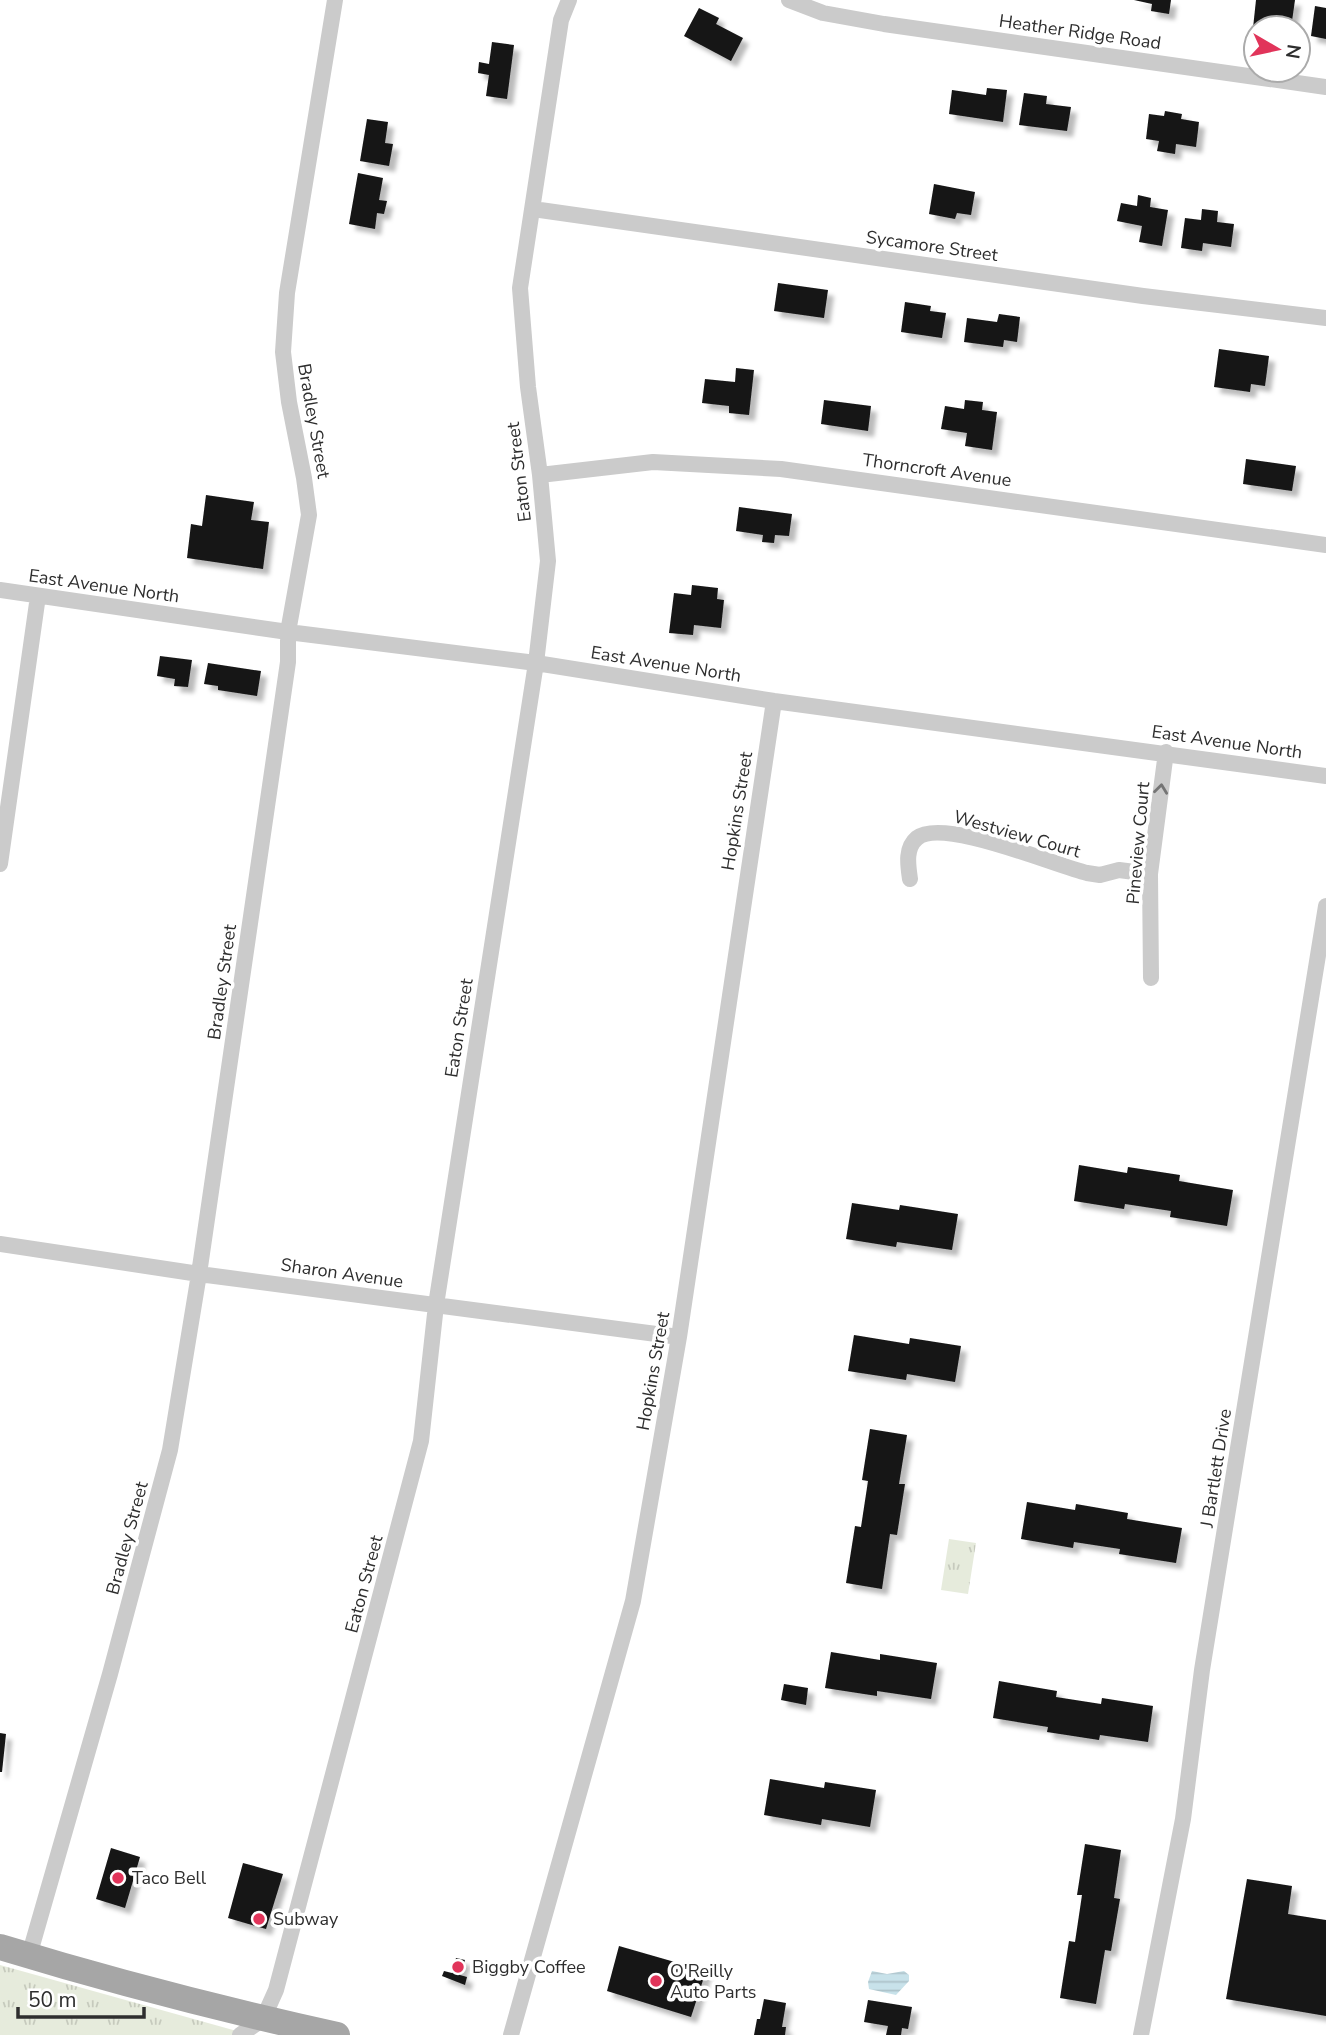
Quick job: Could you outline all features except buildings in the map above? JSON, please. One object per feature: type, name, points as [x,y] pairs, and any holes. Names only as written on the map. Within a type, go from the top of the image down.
[{"type":"main road","points":[[0,1947],[263,2019],[337,2035]]},
{"type":"street","name":"Bradley Street","points":[[29,1956],[110,1674],[170,1450],[199,1274],[288,662],[288,632],[309,515],[283,352],[287,293],[335,0]]},
{"type":"street","name":"Eaton Street","points":[[263,2019],[276,1990],[421,1441],[436,1305],[536,663],[548,561],[528,387],[520,288],[561,20],[569,0]]},
{"type":"street","name":"Heather Ridge Road","points":[[789,0],[823,13],[884,24],[1326,86]]},
{"type":"street","name":"Sycamore Street","points":[[533,209],[1143,296],[1326,318]]},
{"type":"street","name":"Thorncroft Avenue","points":[[540,475],[653,462],[780,468],[1326,545]]},
{"type":"street","name":"East Avenue North","points":[[0,590],[288,632],[536,663],[774,701],[1326,775]]},
{"type":"street","points":[[0,864],[38,596]]},
{"type":"street","name":"Hopkins Street","points":[[511,2035],[633,1601],[679,1337],[774,701]]},
{"type":"street","name":"Pineview Court","points":[[1151,978],[1150,874],[1166,752]]},
{"type":"street","name":"Westview Court","points":[[910,879],[909,852],[912,843],[919,836],[942,832],[979,839],[1087,873],[1100,874],[1119,870],[1150,874]]},
{"type":"street","name":"J Bartlett Drive","points":[[1141,2035],[1183,1819],[1202,1670],[1326,906]]},
{"type":"street","name":"Sharon Avenue","points":[[0,1244],[199,1274],[679,1337]]},
{"type":"street","points":[[240,2035],[263,2019]]},
{"type":"green space","points":[[949,1539],[976,1543],[968,1594],[941,1590]]},
{"type":"green space","points":[[0,1965],[251,2035],[0,2035]]},
{"type":"water","points":[[872,1971],[887,1974],[904,1971],[909,1975],[909,1981],[896,1995],[869,1989],[868,1982]]},
{"type":"place","name":"Taco Bell","points":[[118,1878]]},
{"type":"place","name":"Subway","points":[[259,1919]]},
{"type":"place","name":"Biggby Coffee","points":[[458,1967]]},
{"type":"place","name":"O'Reilly Auto Parts","points":[[656,1981]]}]
